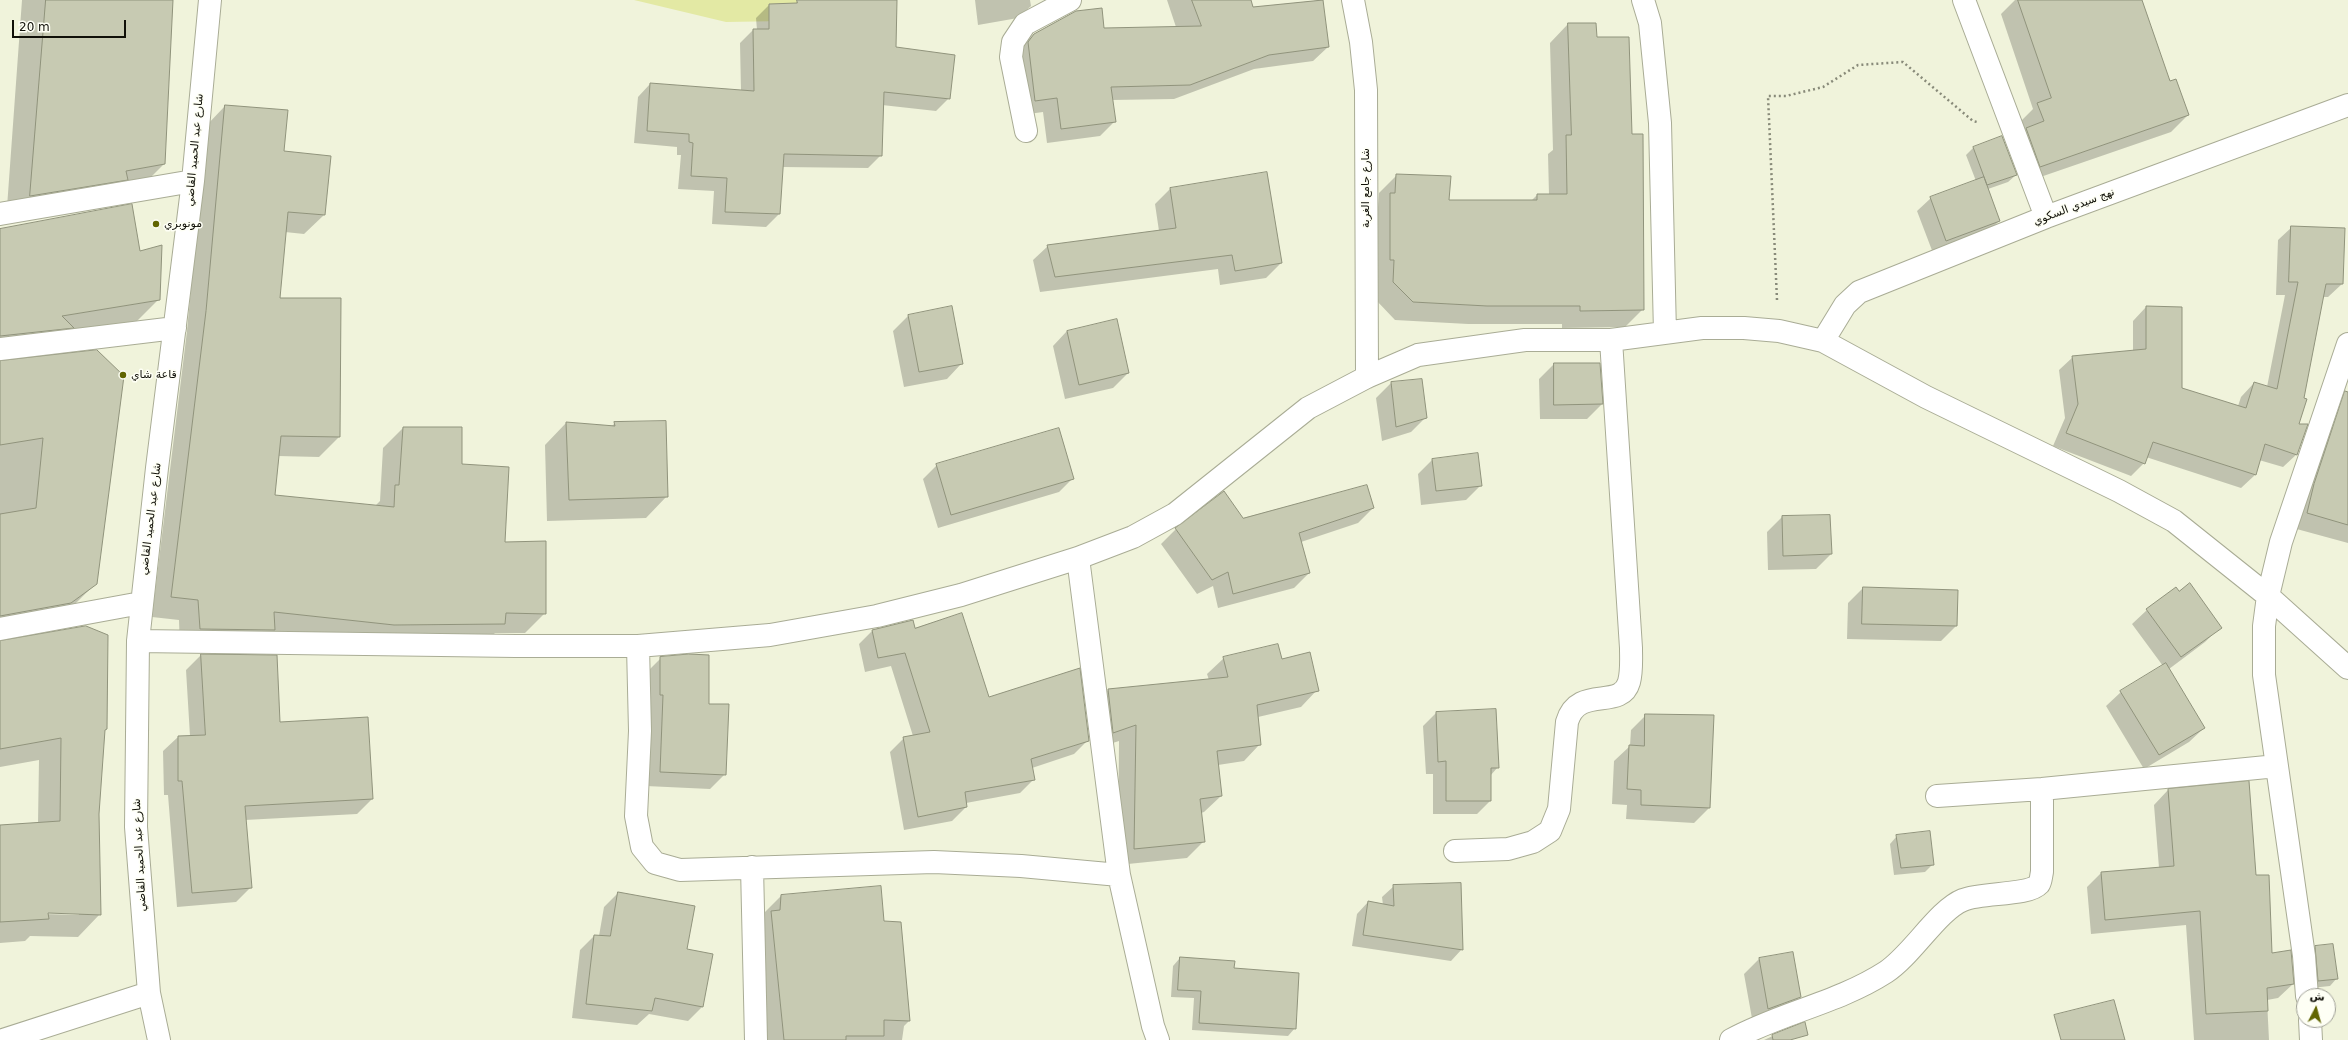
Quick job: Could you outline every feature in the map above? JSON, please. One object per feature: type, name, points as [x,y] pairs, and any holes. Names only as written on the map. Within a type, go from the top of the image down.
[{"type":"street","name":"شارع عبد الحميد القاضي","points":[[159,1040],[149,993],[136,827],[138,641],[141,603],[193,181],[210,0]]},
{"type":"street","points":[[1026,131],[1011,57],[1013,42],[1025,24],[1070,0]]},
{"type":"street","name":"شارع جامع الغربة","points":[[1353,0],[1361,42],[1366,90],[1367,377]]},
{"type":"street","points":[[1643,0],[1650,23],[1660,123],[1665,333]]},
{"type":"street","points":[[1964,0],[2046,217]]},
{"type":"street","name":"نهج سيدي السكوي","points":[[1823,340],[1845,305],[1859,292],[2046,217],[2348,104]]},
{"type":"street","points":[[0,214],[193,181]]},
{"type":"street","points":[[0,349],[175,328]]},
{"type":"street","points":[[138,641],[516,646],[638,646],[770,635],[877,616],[961,595],[1078,558],[1133,537],[1175,514],[1308,408],[1367,377],[1418,355],[1525,340],[1611,340],[1702,328],[1744,328],[1779,331],[1823,340],[1926,397],[2119,491],[2174,521],[2268,596],[2348,668]]},
{"type":"street","points":[[1455,851],[1508,849],[1533,842],[1550,831],[1559,809],[1567,722],[1570,711],[1586,701],[1614,697],[1623,692],[1629,684],[1631,672],[1630,648],[1611,340]]},
{"type":"street","points":[[2306,988],[2264,675],[2264,626],[2268,596],[2281,542],[2348,344]]},
{"type":"street","points":[[1078,558],[1119,875],[1158,1040]]},
{"type":"street","points":[[0,629],[141,603]]},
{"type":"street","points":[[638,646],[640,731],[636,816],[642,847],[655,863],[680,870],[934,862],[1021,866],[1119,875]]},
{"type":"street","points":[[1937,796],[2042,789],[2277,766]]},
{"type":"street","points":[[1730,1040],[1750,1029],[1863,986],[1888,971],[1907,954],[1949,908],[1962,900],[1982,894],[2023,892],[2040,883],[2042,872],[2042,789]]},
{"type":"street","points":[[752,867],[756,1040]]},
{"type":"street","points":[[3,1040],[149,993]]},
{"type":"street","points":[[2311,1028],[2312,1040]]},
{"type":"path","points":[[1779,331],[1768,96],[1786,96],[1823,87],[1858,65],[1903,62],[1973,121],[2011,125]]},
{"type":"green space","points":[[634,0],[840,0],[844,20],[726,22]]},
{"type":"building","points":[[46,0],[173,0],[165,164],[126,171],[128,180],[30,196]]},
{"type":"building","points":[[797,0],[897,0],[896,47],[955,55],[950,99],[884,92],[882,156],[784,154],[780,214],[725,212],[727,178],[691,176],[693,143],[689,142],[689,134],[647,131],[650,83],[754,91],[753,29],[769,29],[769,4],[797,3]]},
{"type":"building","points":[[1192,0],[1251,0],[1253,7],[1323,0],[1329,47],[1269,55],[1190,85],[1111,87],[1116,122],[1061,129],[1057,98],[1035,101],[1028,42],[1034,34],[1076,11],[1102,8],[1104,28],[1201,26]]},
{"type":"building","points":[[2018,0],[2142,0],[2170,81],[2176,79],[2189,115],[2040,167],[2026,128],[2044,121],[2037,103],[2051,98]]},
{"type":"building","points":[[1568,23],[1596,23],[1597,37],[1629,37],[1632,134],[1643,134],[1644,310],[1580,311],[1580,306],[1487,306],[1413,302],[1393,282],[1394,260],[1390,260],[1390,193],[1395,193],[1396,174],[1451,176],[1449,200],[1537,200],[1537,194],[1567,194],[1566,135],[1571,135]]},
{"type":"building","points":[[225,105],[288,110],[284,151],[331,156],[325,215],[288,212],[280,298],[341,298],[340,437],[281,436],[275,495],[394,507],[395,485],[399,485],[403,427],[462,427],[462,464],[509,467],[505,542],[546,541],[546,614],[506,613],[505,624],[394,625],[274,612],[275,630],[200,629],[198,600],[171,597],[206,311]]},
{"type":"building","points":[[2002,136],[2017,175],[1987,185],[1973,147]]},
{"type":"building","points":[[1267,172],[1282,263],[1235,271],[1232,255],[1055,277],[1047,245],[1176,228],[1170,188]]},
{"type":"building","points":[[1984,177],[2000,221],[1946,241],[1930,197]]},
{"type":"building","points":[[132,204],[140,251],[162,245],[160,300],[62,316],[74,328],[0,336],[0,229]]},
{"type":"building","points":[[2291,226],[2345,228],[2343,284],[2326,284],[2304,398],[2307,399],[2299,424],[2308,424],[2297,455],[2265,444],[2256,475],[2153,442],[2145,464],[2066,433],[2078,404],[2072,356],[2146,349],[2146,306],[2182,307],[2182,388],[2246,408],[2254,382],[2277,389],[2298,282],[2289,282]]},
{"type":"building","points":[[952,306],[963,364],[919,372],[908,315]]},
{"type":"building","points":[[1117,319],[1129,373],[1079,385],[1067,331]]},
{"type":"building","points":[[97,350],[124,376],[97,584],[71,603],[0,616],[0,514],[36,508],[43,438],[0,445],[0,361]]},
{"type":"building","points":[[1554,363],[1600,363],[1603,404],[1554,405]]},
{"type":"building","points":[[1422,379],[1427,418],[1396,427],[1391,382]]},
{"type":"building","points":[[2345,391],[2348,392],[2348,525],[2307,513],[2314,484]]},
{"type":"building","points":[[666,421],[668,497],[569,500],[566,422],[615,426],[614,422]]},
{"type":"building","points":[[1059,428],[1074,479],[951,515],[936,464]]},
{"type":"building","points":[[1478,453],[1482,486],[1436,491],[1432,459]]},
{"type":"building","points":[[1367,485],[1374,508],[1299,533],[1310,573],[1233,594],[1228,572],[1212,580],[1175,528],[1224,491],[1243,518]]},
{"type":"building","points":[[1830,515],[1832,554],[1783,556],[1782,516]]},
{"type":"building","points":[[2190,583],[2222,628],[2181,657],[2146,609],[2176,587],[2179,591]]},
{"type":"building","points":[[1863,587],[1958,590],[1957,626],[1862,624]]},
{"type":"building","points":[[962,613],[989,697],[1080,668],[1089,741],[1031,759],[1035,780],[965,792],[967,807],[918,817],[903,737],[930,732],[905,653],[878,658],[872,630],[913,620],[915,628]]},
{"type":"building","points":[[86,626],[108,635],[107,729],[105,730],[99,814],[101,915],[48,913],[49,919],[0,922],[0,825],[60,821],[61,738],[0,749],[0,641]]},
{"type":"building","points":[[1278,644],[1282,659],[1310,652],[1319,691],[1257,705],[1261,745],[1217,751],[1222,796],[1200,799],[1205,842],[1134,849],[1136,725],[1113,733],[1108,689],[1228,677],[1223,657]]},
{"type":"building","points":[[201,654],[277,655],[280,722],[368,717],[373,799],[245,806],[252,888],[192,893],[182,781],[178,781],[178,736],[205,735]]},
{"type":"building","points":[[689,654],[709,655],[709,704],[729,704],[726,775],[660,772],[663,695],[660,695],[660,657]]},
{"type":"building","points":[[2166,663],[2205,728],[2159,755],[2120,691]]},
{"type":"building","points":[[1496,709],[1499,768],[1491,768],[1491,801],[1446,801],[1446,761],[1438,762],[1436,712]]},
{"type":"building","points":[[1645,714],[1714,715],[1710,808],[1641,805],[1641,790],[1627,789],[1629,745],[1644,746]]},
{"type":"building","points":[[2249,781],[2256,875],[2269,875],[2272,953],[2291,950],[2294,984],[2267,988],[2268,1011],[2206,1014],[2200,911],[2105,920],[2101,872],[2174,866],[2168,789]]},
{"type":"building","points":[[1930,831],[1934,865],[1901,868],[1896,835]]},
{"type":"building","points":[[1461,883],[1463,950],[1363,935],[1368,901],[1394,906],[1393,885]]},
{"type":"building","points":[[881,886],[884,921],[901,922],[910,1021],[884,1020],[884,1036],[846,1036],[846,1040],[784,1040],[771,911],[780,910],[781,895]]},
{"type":"building","points":[[618,892],[695,906],[687,949],[713,954],[703,1007],[655,998],[652,1011],[586,1004],[594,935],[610,936]]},
{"type":"building","points":[[2333,944],[2338,979],[2318,981],[2315,946]]},
{"type":"building","points":[[1793,952],[1801,997],[1768,1009],[1759,958]]},
{"type":"building","points":[[1180,957],[1235,961],[1234,968],[1299,973],[1296,1029],[1199,1023],[1201,991],[1178,990]]},
{"type":"building","points":[[2114,1000],[2125,1040],[2061,1040],[2054,1015]]},
{"type":"building","points":[[1805,1022],[1808,1035],[1790,1040],[1773,1040],[1772,1035]]},
{"type":"place","name":"مونوبري","points":[[156,224]]},
{"type":"place","name":"قاعة شاي","points":[[123,375]]}]
